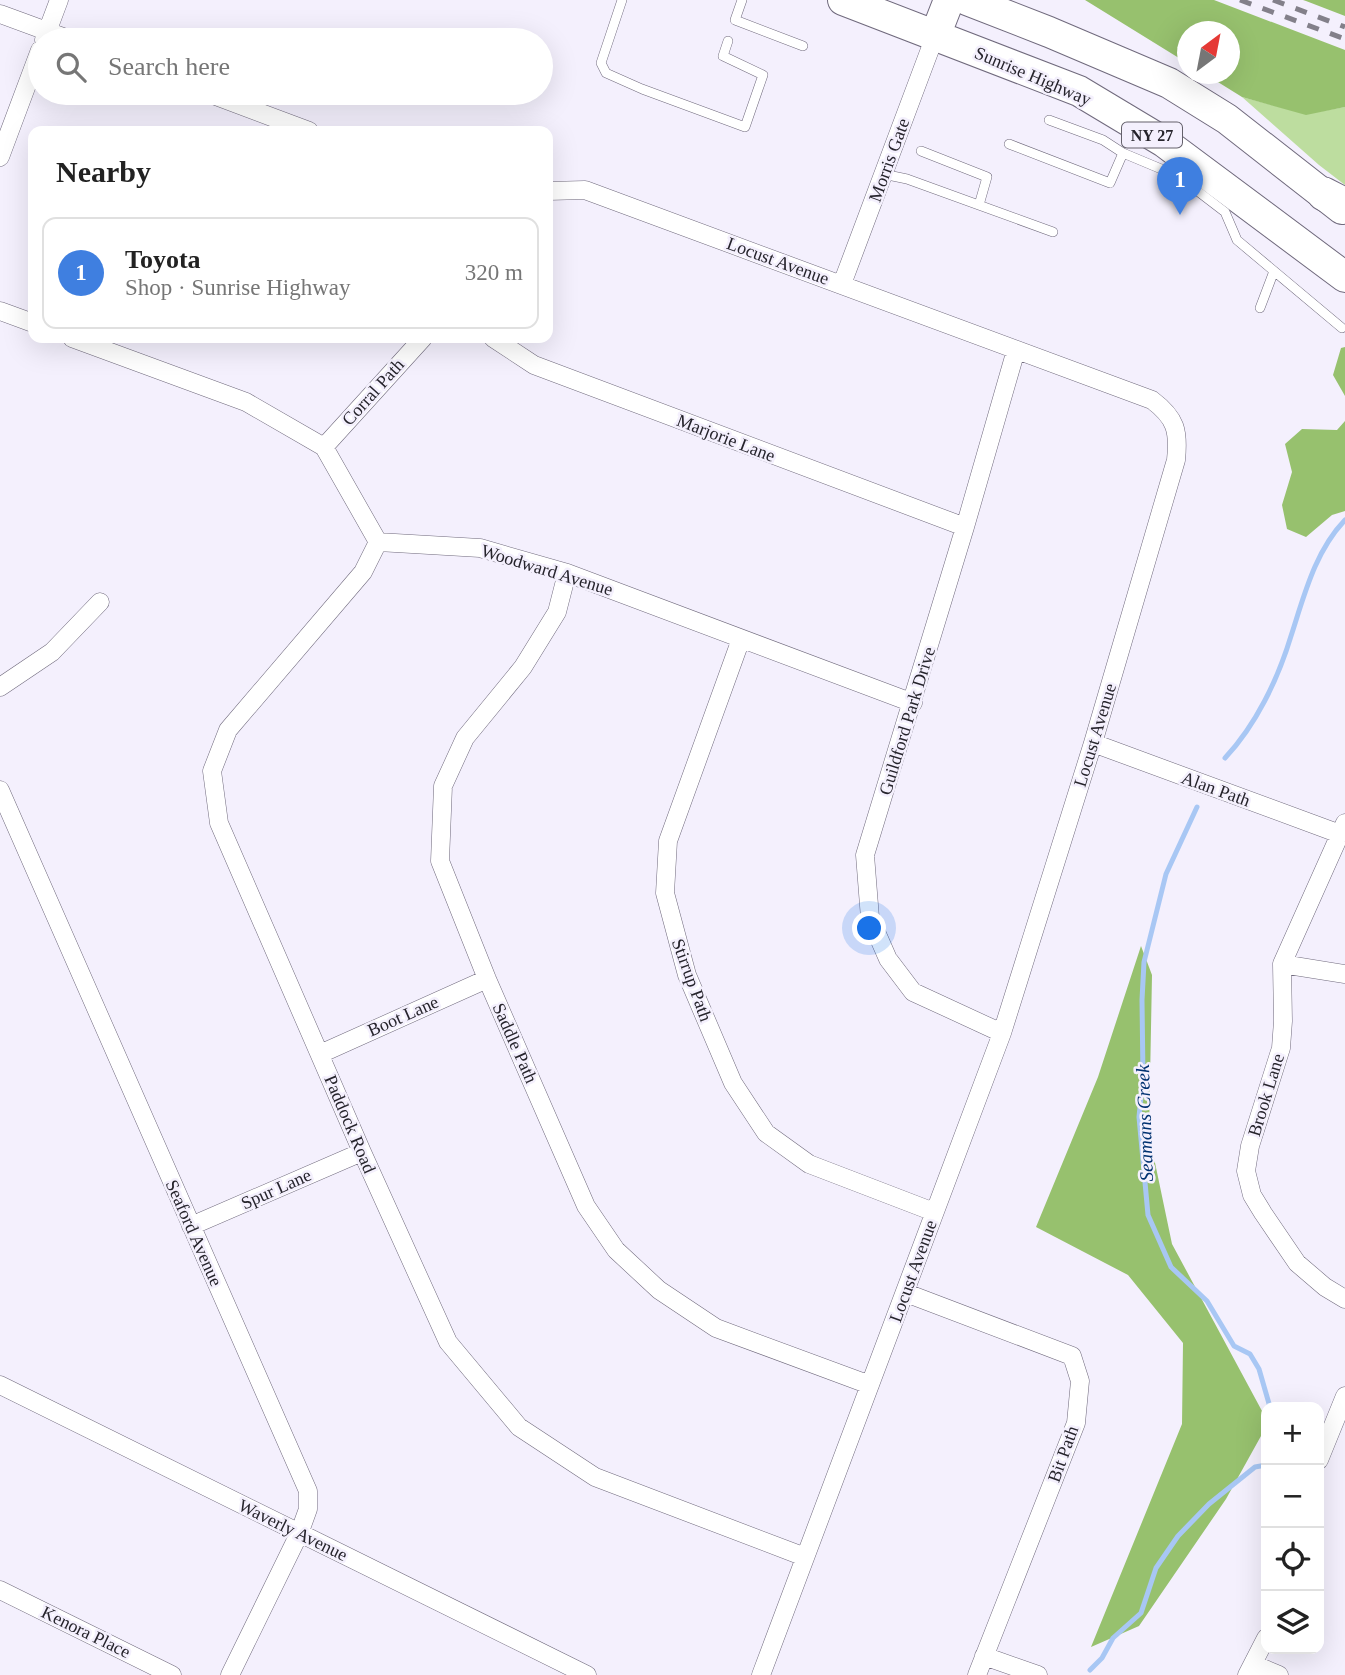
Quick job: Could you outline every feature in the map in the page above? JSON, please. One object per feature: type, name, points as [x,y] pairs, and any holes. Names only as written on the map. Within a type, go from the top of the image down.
[{"type":"highway","name":"Sunrise Highway","points":[[843,0],[1079,91],[1164,142],[1195,177],[1226,201],[1345,278]]},
{"type":"highway","points":[[935,36],[949,0]]},
{"type":"highway","points":[[967,0],[1169,83],[1227,119],[1338,203]]},
{"type":"street","points":[[49,28],[59,0]]},
{"type":"street","points":[[0,14],[29,28]]},
{"type":"street","name":"Morris Gate","points":[[842,284],[935,36]]},
{"type":"street","points":[[0,157],[28,82]]},
{"type":"street","points":[[240,105],[296,126]]},
{"type":"street","name":"Locust Avenue","points":[[553,192],[585,190],[1152,400],[1167,411],[1178,435],[1176,460],[1093,743],[1002,1033],[761,1675]]},
{"type":"street","points":[[0,311],[28,321]]},
{"type":"street","points":[[86,343],[246,402],[324,447],[378,542]]},
{"type":"street","name":"Corral Path","points":[[324,447],[418,343]]},
{"type":"street","name":"Marjorie Lane","points":[[501,343],[534,365],[965,527]]},
{"type":"street","name":"Guildford Park Drive","points":[[1002,1033],[913,992],[888,959],[870,918],[865,855],[913,703],[1016,350]]},
{"type":"street","name":"Woodward Avenue","points":[[378,542],[480,548],[566,573],[913,703]]},
{"type":"street","name":"Paddock Road","points":[[378,542],[363,572],[228,730],[212,771],[219,823],[448,1342],[519,1427],[596,1477],[805,1558]]},
{"type":"street","name":"Saddle Path","points":[[566,573],[557,612],[523,667],[465,738],[443,786],[440,861],[487,979],[586,1206],[616,1250],[659,1290],[716,1328],[870,1385]]},
{"type":"street","points":[[0,687],[52,652],[100,602]]},
{"type":"street","name":"Stirrup Path","points":[[741,639],[668,841],[665,893],[687,975],[733,1083],[766,1133],[809,1164],[934,1212]]},
{"type":"street","name":"Alan Path","points":[[1093,743],[1342,829]]},
{"type":"street","name":"Seaford Avenue","points":[[0,790],[308,1491],[309,1509],[299,1534],[230,1675]]},
{"type":"street","name":"Brook Lane","points":[[1342,829],[1282,964],[1281,1048],[1250,1146],[1246,1171],[1262,1213],[1297,1262],[1325,1287],[1345,1299]]},
{"type":"street","points":[[1282,964],[1345,974]]},
{"type":"street","name":"Boot Lane","points":[[320,1054],[487,979]]},
{"type":"street","name":"Spur Lane","points":[[191,1226],[362,1152]]},
{"type":"street","name":"Bit Path","points":[[906,1293],[1072,1356],[1080,1381],[1076,1423],[977,1675]]},
{"type":"street","name":"Waverly Avenue","points":[[0,1385],[587,1675]]},
{"type":"street","points":[[1324,1448],[1345,1396]]},
{"type":"street","name":"Kenora Place","points":[[0,1590],[172,1675]]},
{"type":"street","points":[[1261,1648],[1250,1669],[1279,1675]]},
{"type":"street","points":[[984,1656],[1038,1675]]},
{"type":"lane","points":[[622,0],[601,63],[606,72],[642,89],[745,127],[763,75],[723,56],[729,41]]},
{"type":"lane","points":[[742,0],[735,20],[803,46]]},
{"type":"lane","points":[[1049,120],[1103,140],[1123,153],[1178,176],[1195,177]]},
{"type":"lane","points":[[1009,144],[1110,183],[1123,153]]},
{"type":"lane","points":[[921,151],[987,177],[979,205]]},
{"type":"lane","points":[[884,173],[1053,232]]},
{"type":"lane","points":[[1226,201],[1225,212],[1237,240],[1342,328]]},
{"type":"lane","points":[[1260,308],[1274,271]]},
{"type":"green space","points":[[1085,0],[1214,0],[1345,50],[1345,107],[1306,115],[1242,97],[1221,84],[1240,84],[1240,21],[1177,21],[1177,57]]},
{"type":"green space","points":[[1303,0],[1345,0],[1345,16],[1306,1]]},
{"type":"green space","points":[[1242,97],[1306,114],[1345,107],[1345,185],[1319,165]]},
{"type":"green space","points":[[1345,347],[1345,396],[1333,375],[1341,348]]},
{"type":"green space","points":[[1345,421],[1345,511],[1332,515],[1306,537],[1287,529],[1282,505],[1292,472],[1285,444],[1302,429],[1337,430]]},
{"type":"green space","points":[[1141,946],[1152,975],[1149,1134],[1172,1244],[1261,1409],[1261,1436],[1226,1499],[1139,1626],[1091,1647],[1182,1424],[1183,1343],[1128,1275],[1036,1227],[1098,1077]]},
{"type":"waterway","name":"Seamans Creek","points":[[1225,758],[1247,731],[1265,701],[1280,669],[1318,560],[1345,520]]},
{"type":"waterway","name":"Seamans Creek","points":[[1197,807],[1166,874],[1144,962],[1143,1077],[1139,1117],[1148,1215],[1171,1267],[1207,1301],[1234,1346],[1250,1354],[1259,1369],[1269,1402]]},
{"type":"waterway","name":"Seamans Creek","points":[[1090,1670],[1102,1658],[1113,1638],[1141,1613],[1156,1568],[1178,1536],[1209,1504],[1255,1467],[1261,1466]]},
{"type":"railway","points":[[1240,0],[1345,39]]},
{"type":"railway","points":[[1273,0],[1345,27]]},
{"type":"place","name":"Toyota","points":[[1180,215]]}]
